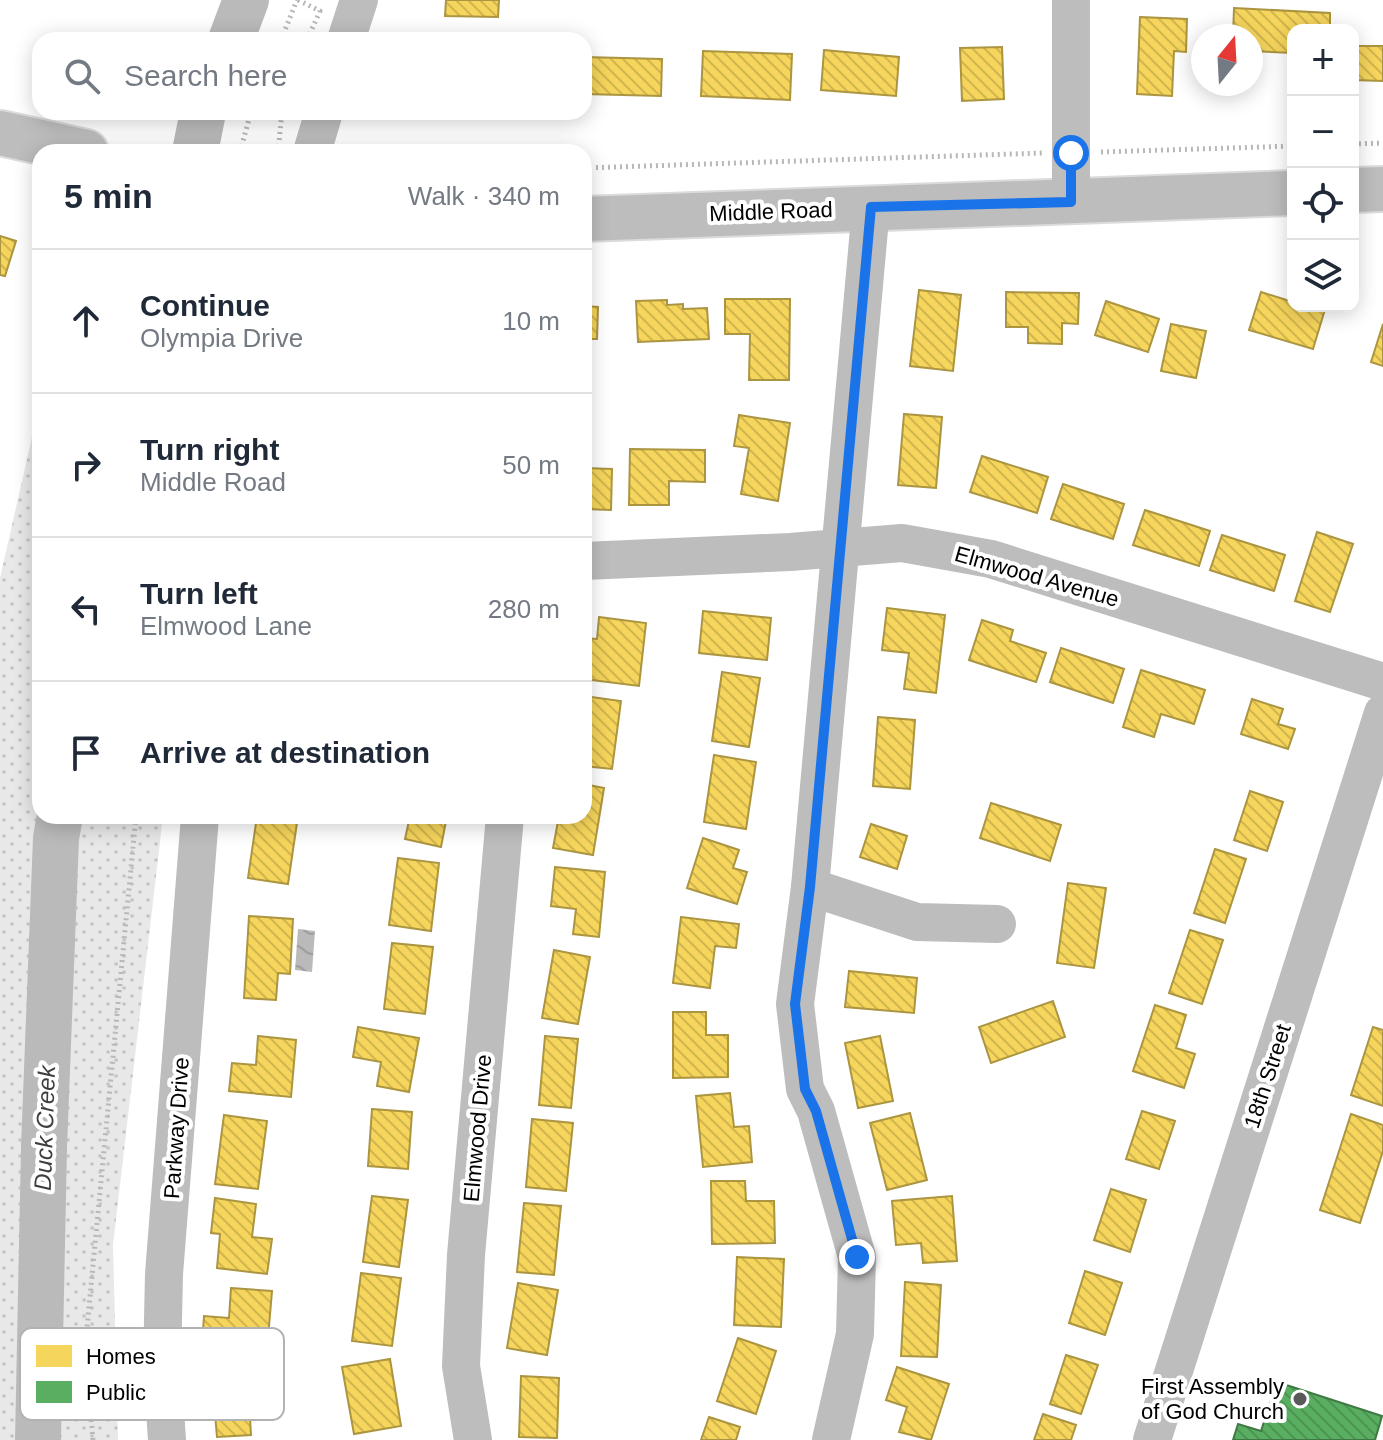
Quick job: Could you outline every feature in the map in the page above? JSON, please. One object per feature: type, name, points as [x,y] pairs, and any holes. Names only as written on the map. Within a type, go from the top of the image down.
[{"type":"main road","points":[[0,133],[50,144]]},
{"type":"main road","points":[[1359,190],[1383,189]]},
{"type":"main road","name":"Middle Road","points":[[592,219],[1287,193]]},
{"type":"street","points":[[349,32],[359,0]]},
{"type":"street","points":[[1071,0],[1071,202]]},
{"type":"street","points":[[314,144],[322,120]]},
{"type":"street","points":[[831,1440],[855,1334],[857,1257],[816,1111],[805,1089],[795,1004],[810,887],[871,207]]},
{"type":"street","name":"Elmwood Avenue","points":[[592,561],[790,552],[902,543],[991,559],[1383,682]]},
{"type":"street","name":"18th Street","points":[[1152,1440],[1383,713]]},
{"type":"street","name":"Parkway Drive","points":[[163,1328],[164,1274],[199,824]]},
{"type":"street","name":"Elmwood Drive","points":[[473,1440],[461,1366],[466,1255],[504,824]]},
{"type":"street","points":[[810,887],[917,922],[997,924]]},
{"type":"street","name":"Parkway Drive","points":[[166,1420],[167,1440]]},
{"type":"path","points":[[284,32],[298,0],[320,11],[311,32]]},
{"type":"path","points":[[242,144],[249,120]]},
{"type":"path","points":[[279,144],[281,120]]},
{"type":"path","points":[[1359,144],[1383,143]]},
{"type":"path","points":[[1099,152],[1287,146]]},
{"type":"path","points":[[592,168],[1051,153]]},
{"type":"path","points":[[87,1328],[135,824]]},
{"type":"path","points":[[91,1420],[93,1440]]},
{"type":"shaded area","points":[[32,437],[32,824],[162,824],[113,1245],[115,1328],[20,1328],[20,1420],[117,1420],[118,1440],[0,1440],[0,578]]},
{"type":"water","points":[[298,929],[315,931],[312,972],[295,970]]},
{"type":"building: Homes","points":[[446,0],[499,0],[498,17],[445,16]]},
{"type":"building: Homes","points":[[1234,8],[1330,13],[1330,24],[1287,24],[1287,53],[1263,52],[1263,24],[1233,24]]},
{"type":"building: Homes","points":[[1140,17],[1187,19],[1186,52],[1174,51],[1172,96],[1137,94]]},
{"type":"building: Homes","points":[[1359,46],[1383,46],[1383,81],[1359,80]]},
{"type":"building: Homes","points":[[1002,47],[1004,99],[962,101],[960,48]]},
{"type":"building: Homes","points":[[824,50],[899,57],[896,96],[821,90]]},
{"type":"building: Homes","points":[[703,51],[792,54],[790,100],[701,96]]},
{"type":"building: Homes","points":[[592,57],[662,59],[661,96],[592,94]]},
{"type":"building: Homes","points":[[0,236],[16,241],[5,276],[0,275]]},
{"type":"building: Homes","points":[[919,290],[961,295],[953,371],[910,366]]},
{"type":"building: Homes","points":[[1006,292],[1079,293],[1078,324],[1062,323],[1062,344],[1028,343],[1028,327],[1006,327]]},
{"type":"building: Homes","points":[[1261,292],[1287,300],[1287,312],[1324,312],[1313,349],[1249,330]]},
{"type":"building: Homes","points":[[725,299],[790,299],[789,380],[749,380],[750,334],[725,334]]},
{"type":"building: Homes","points":[[667,300],[667,305],[683,304],[683,309],[707,308],[709,339],[638,342],[636,301]]},
{"type":"building: Homes","points":[[1106,301],[1159,319],[1148,352],[1095,335]]},
{"type":"building: Homes","points":[[592,307],[598,307],[597,339],[592,339]]},
{"type":"building: Homes","points":[[1171,324],[1206,331],[1196,378],[1161,371]]},
{"type":"building: Homes","points":[[1383,324],[1383,366],[1371,362]]},
{"type":"building: Homes","points":[[904,414],[942,417],[936,488],[898,485]]},
{"type":"building: Homes","points":[[739,415],[790,423],[778,501],[741,494],[749,448],[734,446]]},
{"type":"building: Homes","points":[[630,449],[705,450],[705,482],[669,481],[669,505],[629,505]]},
{"type":"building: Homes","points":[[982,456],[1048,477],[1037,513],[970,492]]},
{"type":"building: Homes","points":[[592,468],[612,469],[611,510],[592,509]]},
{"type":"building: Homes","points":[[1063,484],[1124,504],[1113,539],[1051,519]]},
{"type":"building: Homes","points":[[1145,510],[1210,531],[1199,566],[1133,545]]},
{"type":"building: Homes","points":[[1317,532],[1353,544],[1330,612],[1295,601]]},
{"type":"building: Homes","points":[[1222,535],[1285,555],[1274,591],[1210,570]]},
{"type":"building: Homes","points":[[887,608],[945,615],[936,693],[904,689],[909,653],[882,650]]},
{"type":"building: Homes","points":[[703,611],[771,618],[767,660],[699,653]]},
{"type":"building: Homes","points":[[599,617],[646,623],[639,686],[592,680],[592,639],[597,639]]},
{"type":"building: Homes","points":[[982,620],[1013,630],[1010,641],[1046,653],[1036,682],[969,660]]},
{"type":"building: Homes","points":[[1061,648],[1124,669],[1113,703],[1050,682]]},
{"type":"building: Homes","points":[[1141,670],[1205,690],[1194,724],[1161,714],[1154,737],[1123,727]]},
{"type":"building: Homes","points":[[722,672],[760,678],[749,747],[712,741]]},
{"type":"building: Homes","points":[[592,697],[621,701],[612,769],[592,767]]},
{"type":"building: Homes","points":[[1252,699],[1283,709],[1278,724],[1295,729],[1288,749],[1241,734]]},
{"type":"building: Homes","points":[[878,717],[915,720],[910,789],[873,786]]},
{"type":"building: Homes","points":[[714,755],[756,762],[746,829],[704,822]]},
{"type":"building: Homes","points":[[592,786],[604,788],[593,855],[553,848],[558,824],[592,824]]},
{"type":"building: Homes","points":[[1250,791],[1283,802],[1267,851],[1234,840]]},
{"type":"building: Homes","points":[[991,803],[1061,825],[1050,861],[980,838]]},
{"type":"building: Homes","points":[[256,824],[297,824],[288,884],[248,878]]},
{"type":"building: Homes","points":[[408,824],[445,824],[441,847],[405,839]]},
{"type":"building: Homes","points":[[871,824],[907,836],[897,869],[860,857]]},
{"type":"building: Homes","points":[[703,838],[739,850],[733,868],[747,872],[737,904],[687,888]]},
{"type":"building: Homes","points":[[1215,849],[1246,859],[1225,923],[1194,913]]},
{"type":"building: Homes","points":[[398,858],[439,863],[431,931],[389,925]]},
{"type":"building: Homes","points":[[555,867],[605,872],[599,937],[573,934],[576,909],[551,906]]},
{"type":"building: Homes","points":[[1068,883],[1106,888],[1094,968],[1057,963]]},
{"type":"building: Homes","points":[[249,916],[293,919],[290,974],[278,973],[276,1000],[244,998]]},
{"type":"building: Homes","points":[[681,917],[739,924],[736,948],[715,946],[710,988],[673,983]]},
{"type":"building: Homes","points":[[1190,930],[1223,940],[1202,1004],[1169,993]]},
{"type":"building: Homes","points":[[392,943],[433,947],[425,1014],[384,1009]]},
{"type":"building: Homes","points":[[554,950],[590,957],[578,1024],[542,1018]]},
{"type":"building: Homes","points":[[849,971],[917,978],[914,1013],[845,1007]]},
{"type":"building: Homes","points":[[1053,1001],[1065,1037],[991,1063],[979,1027]]},
{"type":"building: Homes","points":[[1155,1005],[1186,1015],[1176,1048],[1195,1054],[1184,1088],[1133,1071]]},
{"type":"building: Homes","points":[[673,1012],[706,1012],[706,1035],[728,1035],[728,1077],[673,1078]]},
{"type":"building: Homes","points":[[358,1027],[419,1038],[409,1092],[377,1086],[381,1062],[353,1057]]},
{"type":"building: Homes","points":[[1373,1027],[1383,1030],[1383,1106],[1351,1095]]},
{"type":"building: Homes","points":[[258,1036],[296,1040],[291,1097],[229,1091],[232,1063],[256,1065]]},
{"type":"building: Homes","points":[[545,1036],[578,1039],[571,1108],[539,1105]]},
{"type":"building: Homes","points":[[880,1036],[893,1101],[858,1108],[845,1043]]},
{"type":"building: Homes","points":[[730,1093],[734,1127],[749,1126],[752,1162],[703,1167],[696,1096]]},
{"type":"building: Homes","points":[[372,1109],[412,1112],[408,1169],[368,1166]]},
{"type":"building: Homes","points":[[1142,1111],[1175,1121],[1159,1169],[1126,1159]]},
{"type":"building: Homes","points":[[910,1113],[927,1180],[887,1190],[870,1123]]},
{"type":"building: Homes","points":[[1351,1114],[1383,1125],[1383,1151],[1360,1223],[1320,1210]]},
{"type":"building: Homes","points":[[224,1115],[267,1121],[258,1189],[215,1184]]},
{"type":"building: Homes","points":[[532,1119],[573,1123],[566,1191],[526,1187]]},
{"type":"building: Homes","points":[[711,1181],[745,1181],[746,1201],[774,1201],[775,1243],[712,1244]]},
{"type":"building: Homes","points":[[1111,1189],[1146,1200],[1130,1252],[1094,1240]]},
{"type":"building: Homes","points":[[372,1196],[408,1200],[399,1267],[363,1262]]},
{"type":"building: Homes","points":[[952,1196],[957,1261],[923,1263],[921,1243],[896,1245],[892,1201]]},
{"type":"building: Homes","points":[[215,1198],[256,1204],[252,1237],[272,1239],[267,1274],[217,1268],[220,1234],[211,1233]]},
{"type":"building: Homes","points":[[524,1203],[561,1206],[554,1275],[517,1272]]},
{"type":"building: Homes","points":[[737,1257],[784,1259],[781,1327],[734,1325]]},
{"type":"building: Homes","points":[[1085,1271],[1122,1283],[1105,1335],[1069,1323]]},
{"type":"building: Homes","points":[[361,1273],[401,1278],[392,1346],[352,1341]]},
{"type":"building: Homes","points":[[905,1282],[941,1285],[937,1357],[901,1356]]},
{"type":"building: Homes","points":[[518,1283],[558,1290],[547,1355],[507,1348]]},
{"type":"building: Homes","points":[[231,1288],[272,1291],[269,1328],[203,1328],[204,1316],[229,1318]]},
{"type":"building: Homes","points":[[738,1338],[776,1351],[756,1414],[717,1401]]},
{"type":"building: Homes","points":[[1066,1355],[1098,1365],[1081,1414],[1050,1404]]},
{"type":"building: Homes","points":[[390,1359],[401,1426],[354,1434],[342,1367]]},
{"type":"building: Homes","points":[[897,1367],[949,1384],[931,1440],[899,1432],[907,1407],[886,1400]]},
{"type":"building: Homes","points":[[521,1376],[559,1378],[557,1438],[519,1437]]},
{"type":"building: Homes","points":[[1043,1414],[1076,1425],[1071,1440],[1034,1440]]},
{"type":"building: Homes","points":[[709,1417],[740,1427],[736,1440],[701,1440]]},
{"type":"building: Homes","points":[[216,1420],[250,1420],[251,1435],[217,1437]]},
{"type":"building: Public","name":"First Assembly of God Church","points":[[1277,1382],[1382,1416],[1375,1440],[1233,1440],[1238,1424],[1261,1431]]},
{"type":"waterway","name":"Duck Creek","points":[[234,32],[246,0]]},
{"type":"waterway","name":"Duck Creek","points":[[197,144],[201,120]]},
{"type":"waterway","name":"Duck Creek","points":[[40,1328],[44,1147],[59,824]]},
{"type":"waterway","name":"Duck Creek","points":[[38,1420],[38,1440]]},
{"type":"place","name":"First Assembly of God Church","points":[[1300,1399]]},
{"type":"route","points":[[857,1257],[816,1111],[805,1089],[795,1004],[810,887],[871,207],[1071,202],[1071,153]]}]
